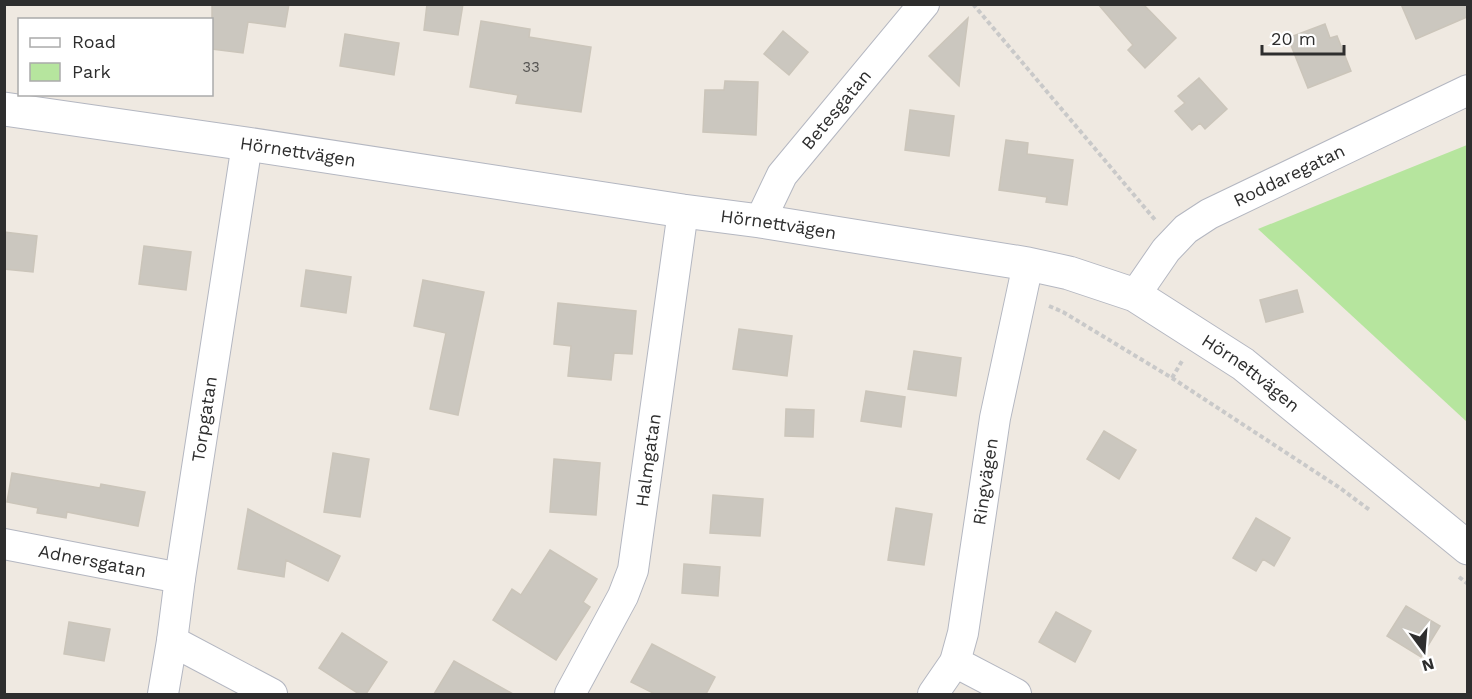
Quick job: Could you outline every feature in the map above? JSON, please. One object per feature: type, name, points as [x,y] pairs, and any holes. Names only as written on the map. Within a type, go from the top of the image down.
[{"type":"street","name":"Betesgatan","points":[[760,221],[782,175],[924,4]]},
{"type":"street","name":"Roddaregatan","points":[[1135,295],[1166,250],[1186,230],[1209,214],[1467,90]]},
{"type":"street","name":"Hörnettvägen","points":[[4,109],[760,221],[1028,264],[1069,273],[1135,295],[1244,364],[1463,563]]},
{"type":"street","name":"Torpgatan","points":[[163,694],[247,144]]},
{"type":"street","name":"Halmgatan","points":[[570,694],[623,596],[633,570],[683,211]]},
{"type":"street","name":"Ringvägen","points":[[933,694],[955,662],[963,633],[995,418],[1028,264]]},
{"type":"street","name":"Adnersgatan","points":[[4,544],[180,578]]},
{"type":"street","points":[[172,641],[272,694]]},
{"type":"street","points":[[955,662],[1016,694]]},
{"type":"path","points":[[973,4],[1174,242]]},
{"type":"path","points":[[1022,296],[1063,312],[1172,378],[1340,488],[1377,515]]},
{"type":"path","points":[[1463,563],[1467,584]]},
{"type":"green space","points":[[1467,145],[1467,422],[1258,229]]},
{"type":"building","points":[[212,4],[289,4],[285,27],[248,22],[243,53],[213,49]]},
{"type":"building","points":[[427,4],[463,4],[458,35],[424,30]]},
{"type":"building","points":[[1098,4],[1143,4],[1176,38],[1145,68],[1128,50],[1133,45]]},
{"type":"building","points":[[1401,4],[1467,4],[1467,17],[1416,39]]},
{"type":"building","points":[[968,18],[959,86],[929,56]]},
{"type":"building","points":[[481,21],[530,29],[529,37],[591,47],[581,112],[516,103],[518,95],[470,87]]},
{"type":"building","points":[[1325,24],[1330,38],[1337,36],[1351,71],[1308,88],[1288,38]]},
{"type":"building","points":[[783,31],[808,52],[789,75],[764,54]]},
{"type":"building","points":[[345,34],[399,43],[394,75],[340,66]]},
{"type":"building","points":[[1199,78],[1227,109],[1205,129],[1200,123],[1192,130],[1175,111],[1185,103],[1178,96]]},
{"type":"building","points":[[725,81],[758,82],[756,135],[703,132],[705,90],[724,90]]},
{"type":"building","points":[[910,110],[954,116],[949,156],[905,150]]},
{"type":"building","points":[[1006,140],[1028,143],[1027,154],[1073,160],[1067,205],[1046,202],[1047,197],[999,190]]},
{"type":"building","points":[[4,232],[37,236],[33,272],[4,269]]},
{"type":"building","points":[[144,246],[191,252],[186,290],[139,284]]},
{"type":"building","points":[[306,270],[351,277],[346,313],[301,306]]},
{"type":"building","points":[[423,280],[484,292],[458,415],[430,409],[446,333],[414,326]]},
{"type":"building","points":[[1297,290],[1303,312],[1266,322],[1260,300]]},
{"type":"building","points":[[558,303],[636,311],[632,354],[614,353],[611,380],[568,376],[571,346],[554,344]]},
{"type":"building","points":[[739,329],[792,336],[787,376],[733,369]]},
{"type":"building","points":[[914,351],[961,358],[956,396],[908,389]]},
{"type":"building","points":[[866,391],[905,397],[901,427],[861,421]]},
{"type":"building","points":[[786,409],[814,410],[813,437],[785,436]]},
{"type":"building","points":[[1104,431],[1136,450],[1119,479],[1087,459]]},
{"type":"building","points":[[333,453],[369,459],[360,517],[324,512]]},
{"type":"building","points":[[554,459],[600,463],[596,515],[550,512]]},
{"type":"building","points":[[12,473],[100,488],[101,484],[145,492],[138,526],[67,512],[66,518],[37,513],[38,508],[7,502]]},
{"type":"building","points":[[713,495],[763,499],[760,536],[710,533]]},
{"type":"building","points":[[896,508],[932,514],[924,565],[888,560]]},
{"type":"building","points":[[248,509],[340,556],[328,581],[286,560],[284,577],[238,569]]},
{"type":"building","points":[[1256,518],[1290,538],[1274,566],[1263,559],[1256,571],[1233,558]]},
{"type":"building","points":[[550,550],[597,579],[583,602],[590,607],[556,660],[493,620],[512,589],[521,595]]},
{"type":"building","points":[[684,564],[720,567],[718,596],[682,593]]},
{"type":"building","points":[[1406,606],[1440,626],[1421,657],[1387,636]]},
{"type":"building","points":[[1056,612],[1091,631],[1075,662],[1039,642]]},
{"type":"building","points":[[69,622],[110,629],[104,661],[64,654]]},
{"type":"building","points":[[342,633],[387,662],[366,694],[359,694],[319,668]]},
{"type":"building","points":[[652,644],[715,677],[706,694],[655,694],[631,682]]},
{"type":"building","points":[[454,661],[513,694],[434,694]]}]
